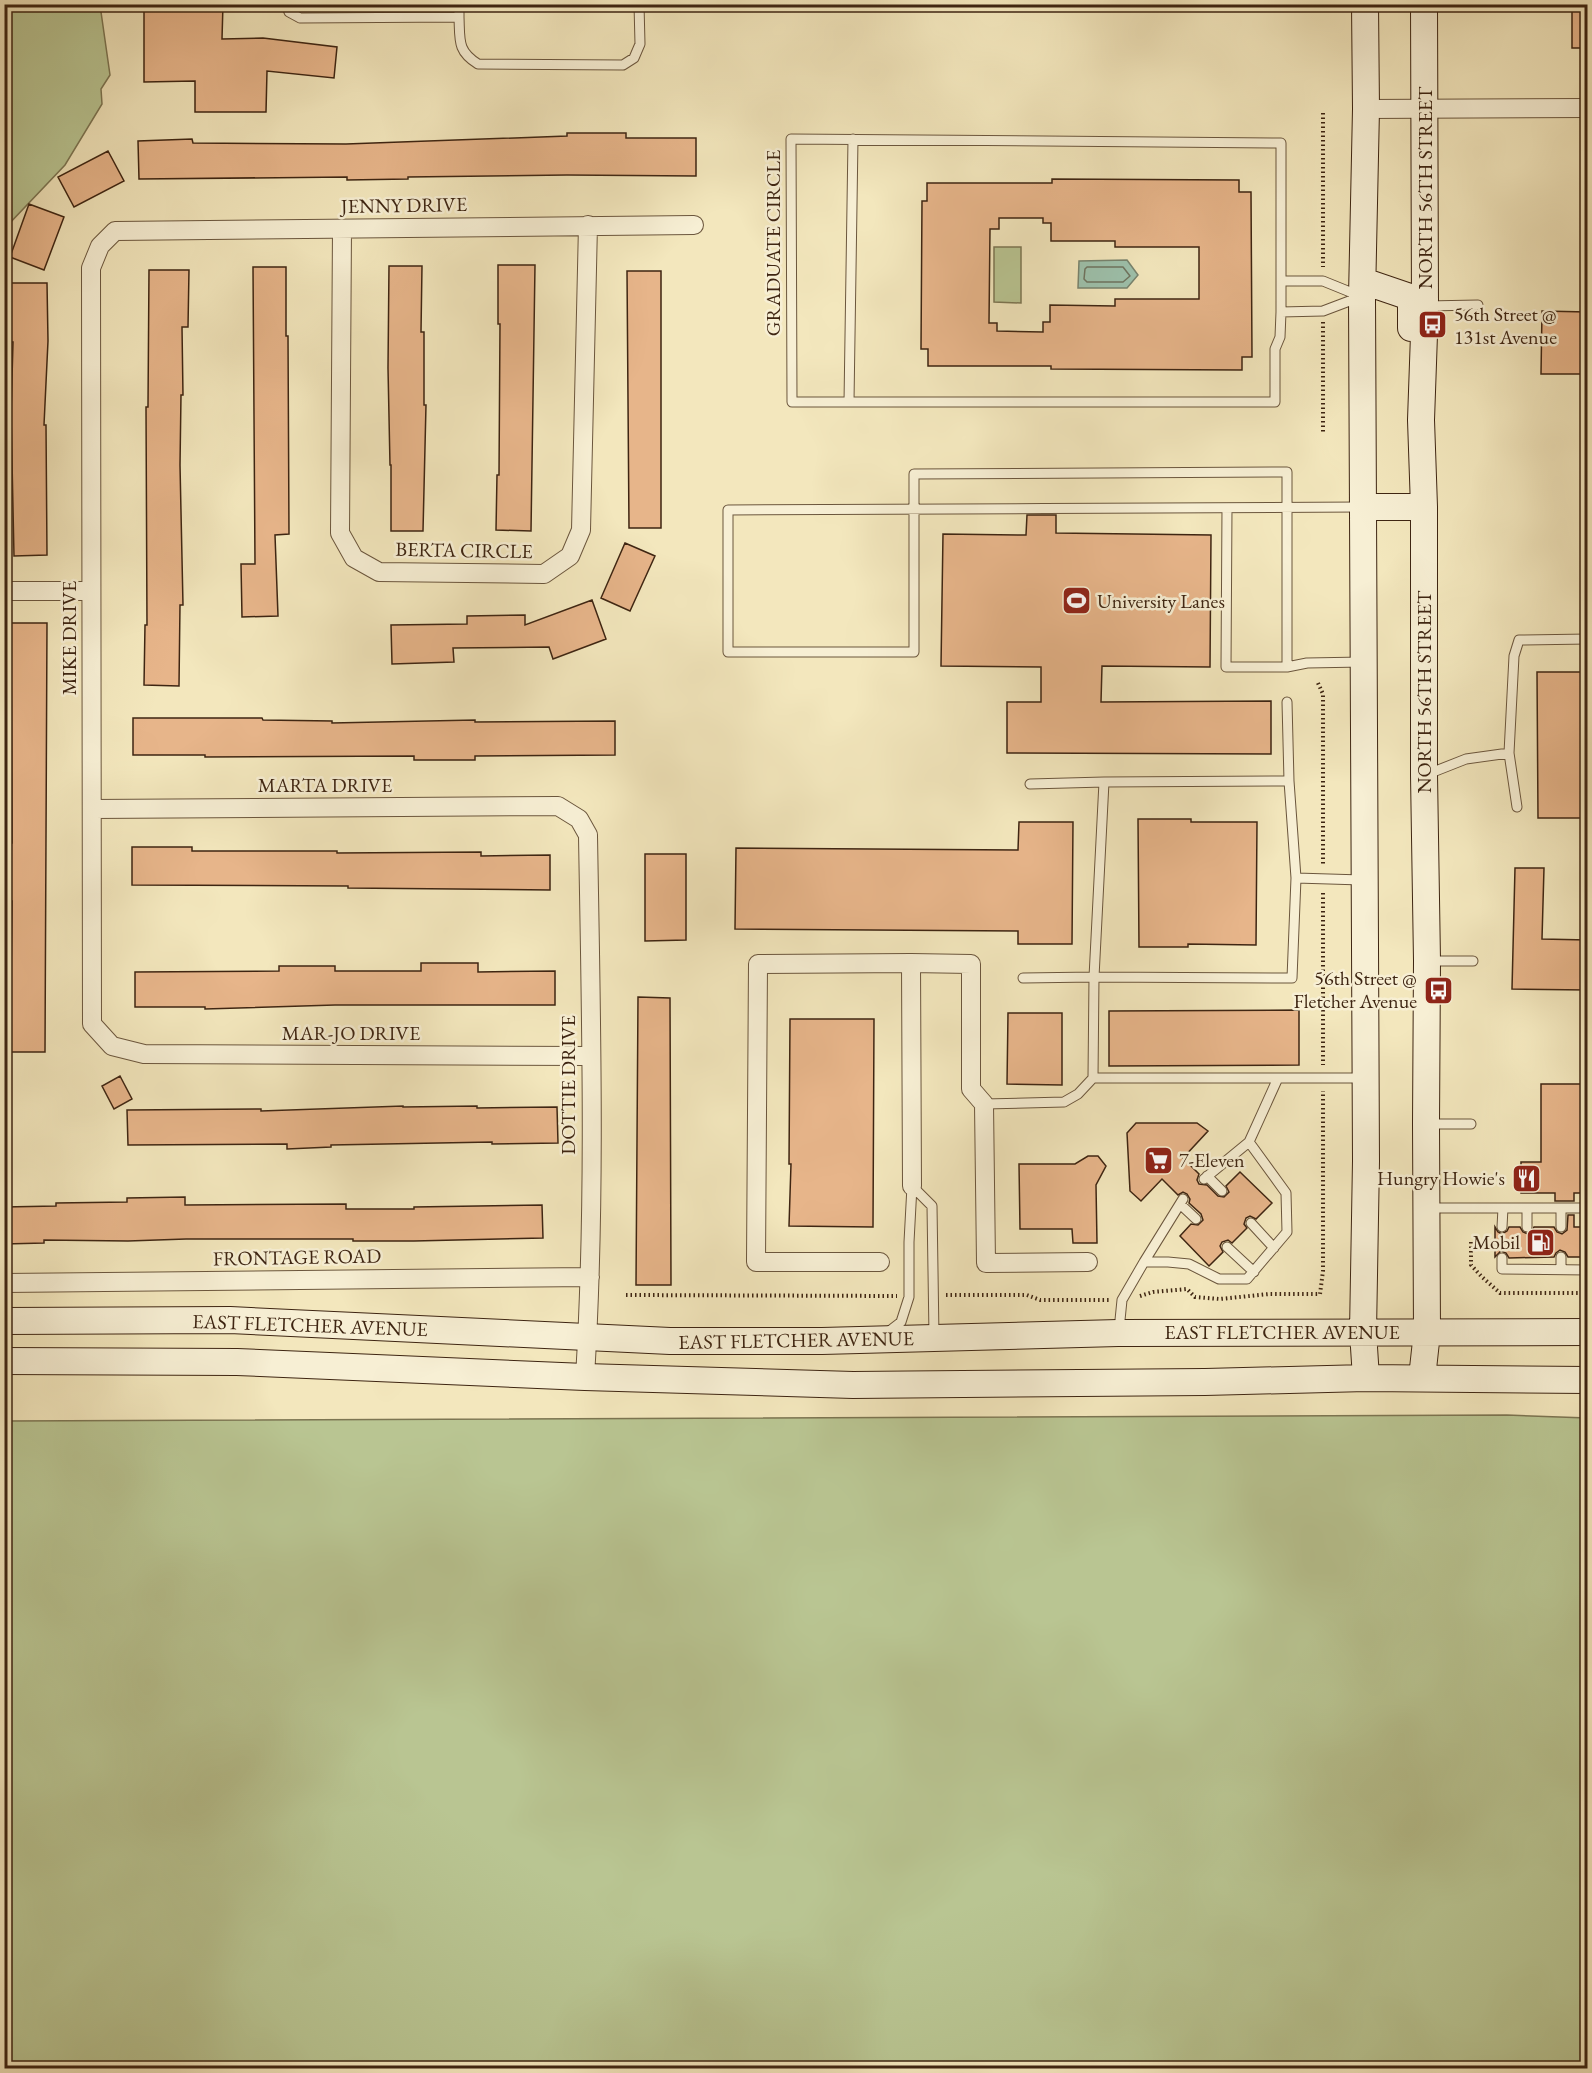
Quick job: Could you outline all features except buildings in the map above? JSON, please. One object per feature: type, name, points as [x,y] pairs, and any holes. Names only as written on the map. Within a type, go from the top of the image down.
[{"type":"main road","points":[[1365,4],[1366,109],[1362,289],[1365,1078],[1363,1332],[1366,1378]]},
{"type":"main road","name":"NORTH 56TH STREET","points":[[1422,1378],[1427,1332],[1427,961],[1424,507],[1421,420],[1425,306],[1424,4]]},
{"type":"main road","points":[[1362,289],[1401,292],[1411,302],[1412,390],[1421,420]]},
{"type":"main road","points":[[1363,507],[1424,507]]},
{"type":"main road","name":"EAST FLETCHER AVENUE","points":[[4,1321],[230,1320],[670,1341],[879,1340],[1118,1333],[1587,1332]]},
{"type":"main road","name":"EAST FLETCHER AVENUE","points":[[4,1360],[237,1362],[585,1377],[853,1384],[1205,1382],[1366,1378],[1587,1380]]},
{"type":"street","points":[[1366,109],[1587,108]]},
{"type":"street","name":"BERTA CIRCLE","points":[[342,229],[340,533],[354,558],[379,572],[544,574],[570,556],[581,530],[588,225]]},
{"type":"street","name":"JENNY DRIVE","points":[[115,231],[694,225]]},
{"type":"street","name":"MIKE DRIVE","points":[[112,1046],[92,1024],[91,268],[100,246],[115,231]]},
{"type":"street","points":[[4,591],[92,591]]},
{"type":"street","name":"MARTA DRIVE","points":[[92,809],[558,806]]},
{"type":"street","name":"DOTTIE DRIVE","points":[[558,806],[579,819],[588,835],[591,1056],[590,1277],[585,1377]]},
{"type":"street","points":[[911,963],[912,1186]]},
{"type":"street","points":[[880,1262],[756,1262],[758,964],[971,964],[971,1089],[984,1104],[986,1263],[1089,1262]]},
{"type":"street","name":"MAR-JO DRIVE","points":[[112,1046],[144,1054],[591,1056]]},
{"type":"street","name":"FRONTAGE ROAD","points":[[4,1282],[590,1277]]},
{"type":"lane","points":[[286,4],[289,12],[300,18],[459,17]]},
{"type":"lane","points":[[459,4],[460,43],[466,56],[478,64],[623,64],[634,58],[640,44],[639,4]]},
{"type":"lane","name":"GRADUATE CIRCLE","points":[[791,139],[1281,143],[1281,281],[1280,338],[1275,349],[1275,402],[792,402],[791,139]]},
{"type":"lane","points":[[849,402],[853,139]]},
{"type":"lane","points":[[1281,281],[1323,281],[1362,289]]},
{"type":"lane","points":[[1281,312],[1323,311],[1362,289]]},
{"type":"lane","points":[[1425,306],[1478,305]]},
{"type":"lane","points":[[1287,667],[1287,507],[1287,472],[914,474],[914,509],[914,652],[728,652],[728,510],[914,509],[1227,508],[1287,507],[1363,507]]},
{"type":"lane","points":[[1227,508],[1226,668],[1364,662]]},
{"type":"lane","points":[[1517,807],[1509,753],[1514,656],[1519,640],[1587,639]]},
{"type":"lane","points":[[1023,978],[1292,978],[1296,878],[1289,781],[1287,702]]},
{"type":"lane","points":[[1424,775],[1466,759],[1509,753]]},
{"type":"lane","points":[[1030,784],[1289,781]]},
{"type":"lane","points":[[984,1104],[1064,1102],[1078,1094],[1093,1078],[1094,977],[1104,782]]},
{"type":"lane","points":[[1296,878],[1364,881]]},
{"type":"lane","points":[[1427,961],[1473,961]]},
{"type":"lane","points":[[1093,1078],[1365,1078]]},
{"type":"lane","points":[[1222,1191],[1206,1177],[1249,1142],[1278,1078]]},
{"type":"lane","points":[[1426,1124],[1471,1124]]},
{"type":"lane","points":[[1144,1262],[1189,1264],[1219,1279],[1247,1279],[1254,1272],[1287,1232],[1286,1193],[1249,1142]]},
{"type":"lane","points":[[912,1186],[932,1206],[934,1339]]},
{"type":"lane","points":[[879,1340],[901,1322],[909,1297],[912,1186]]},
{"type":"lane","points":[[1118,1333],[1122,1300],[1181,1201],[1196,1219]]},
{"type":"lane","points":[[1427,1208],[1587,1208]]},
{"type":"lane","points":[[1502,1227],[1503,1208]]},
{"type":"lane","points":[[1527,1208],[1527,1227]]},
{"type":"lane","points":[[1561,1208],[1561,1227]]},
{"type":"lane","points":[[1251,1223],[1274,1248]]},
{"type":"lane","points":[[1227,1247],[1254,1272]]},
{"type":"lane","points":[[1502,1257],[1502,1269],[1587,1270]]},
{"type":"lane","points":[[1527,1257],[1527,1269]]},
{"type":"lane","points":[[1561,1257],[1561,1269]]},
{"type":"path","points":[[626,1295],[909,1297]]},
{"type":"path","points":[[933,1295],[1027,1295],[1040,1300],[1089,1300]]},
{"type":"shaded area","points":[[5,4],[100,5],[110,75],[101,89],[102,104],[65,165],[5,228]]},
{"type":"shaded area","points":[[994,247],[1021,247],[1021,303],[994,302]]},
{"type":"shaded area","points":[[1507,1415],[1587,1418],[1587,2068],[5,2068],[5,1421]]},
{"type":"water","points":[[1127,260],[1138,275],[1127,288],[1078,288],[1079,261]]},
{"type":"place","name":"56th Street @ 131st Avenue","points":[[1433,325]]},
{"type":"place","name":"University Lanes","points":[[1076,601]]},
{"type":"place","name":"56th Street @ Fletcher Avenue","points":[[1438,990]]},
{"type":"place","name":"7-Eleven","points":[[1158,1160]]},
{"type":"place","name":"Hungry Howie's","points":[[1526,1178]]},
{"type":"place","name":"Mobil","points":[[1541,1242]]}]
